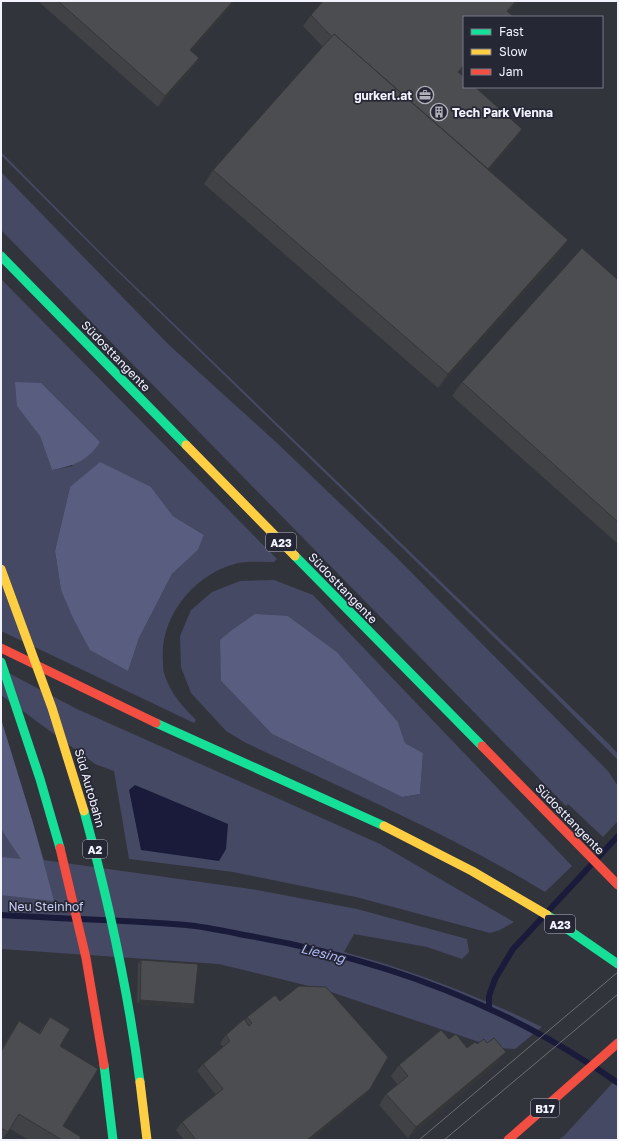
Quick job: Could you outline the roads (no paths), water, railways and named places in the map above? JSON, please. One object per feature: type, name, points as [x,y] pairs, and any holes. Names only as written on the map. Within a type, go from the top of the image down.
[{"type":"main road","name":"Südosttangente","points":[[1,256],[618,885]]},
{"type":"main road","name":"Süd Autobahn","points":[[1,569],[51,702],[81,796],[107,894],[126,987],[141,1084],[147,1140]]},
{"type":"main road","name":"A23","points":[[1,648],[47,673],[388,827],[501,887],[553,919],[618,964]]},
{"type":"main road","points":[[1,662],[18,708],[49,806],[72,896],[92,992],[108,1089],[113,1140]]},
{"type":"main road","name":"B17","points":[[508,1140],[618,1043]]},
{"type":"waterway","points":[[489,1008],[489,996],[495,979],[513,949],[618,836]]},
{"type":"waterway","name":"Liesing","points":[[1,915],[194,926],[339,955],[383,968],[468,999],[549,1039],[588,1063]]},
{"type":"waterway","name":"Liesing","points":[[596,1068],[618,1083]]},
{"type":"tram line","points":[[419,1140],[618,972]]},
{"type":"tram line","points":[[444,1140],[618,994]]},
{"type":"place","name":"gurkerl.at","points":[[425,95]]},
{"type":"place","name":"Tech Park Vienna","points":[[439,112]]},
{"type":"park label","name":"Neu Steinhof","points":[[46,906]]}]
